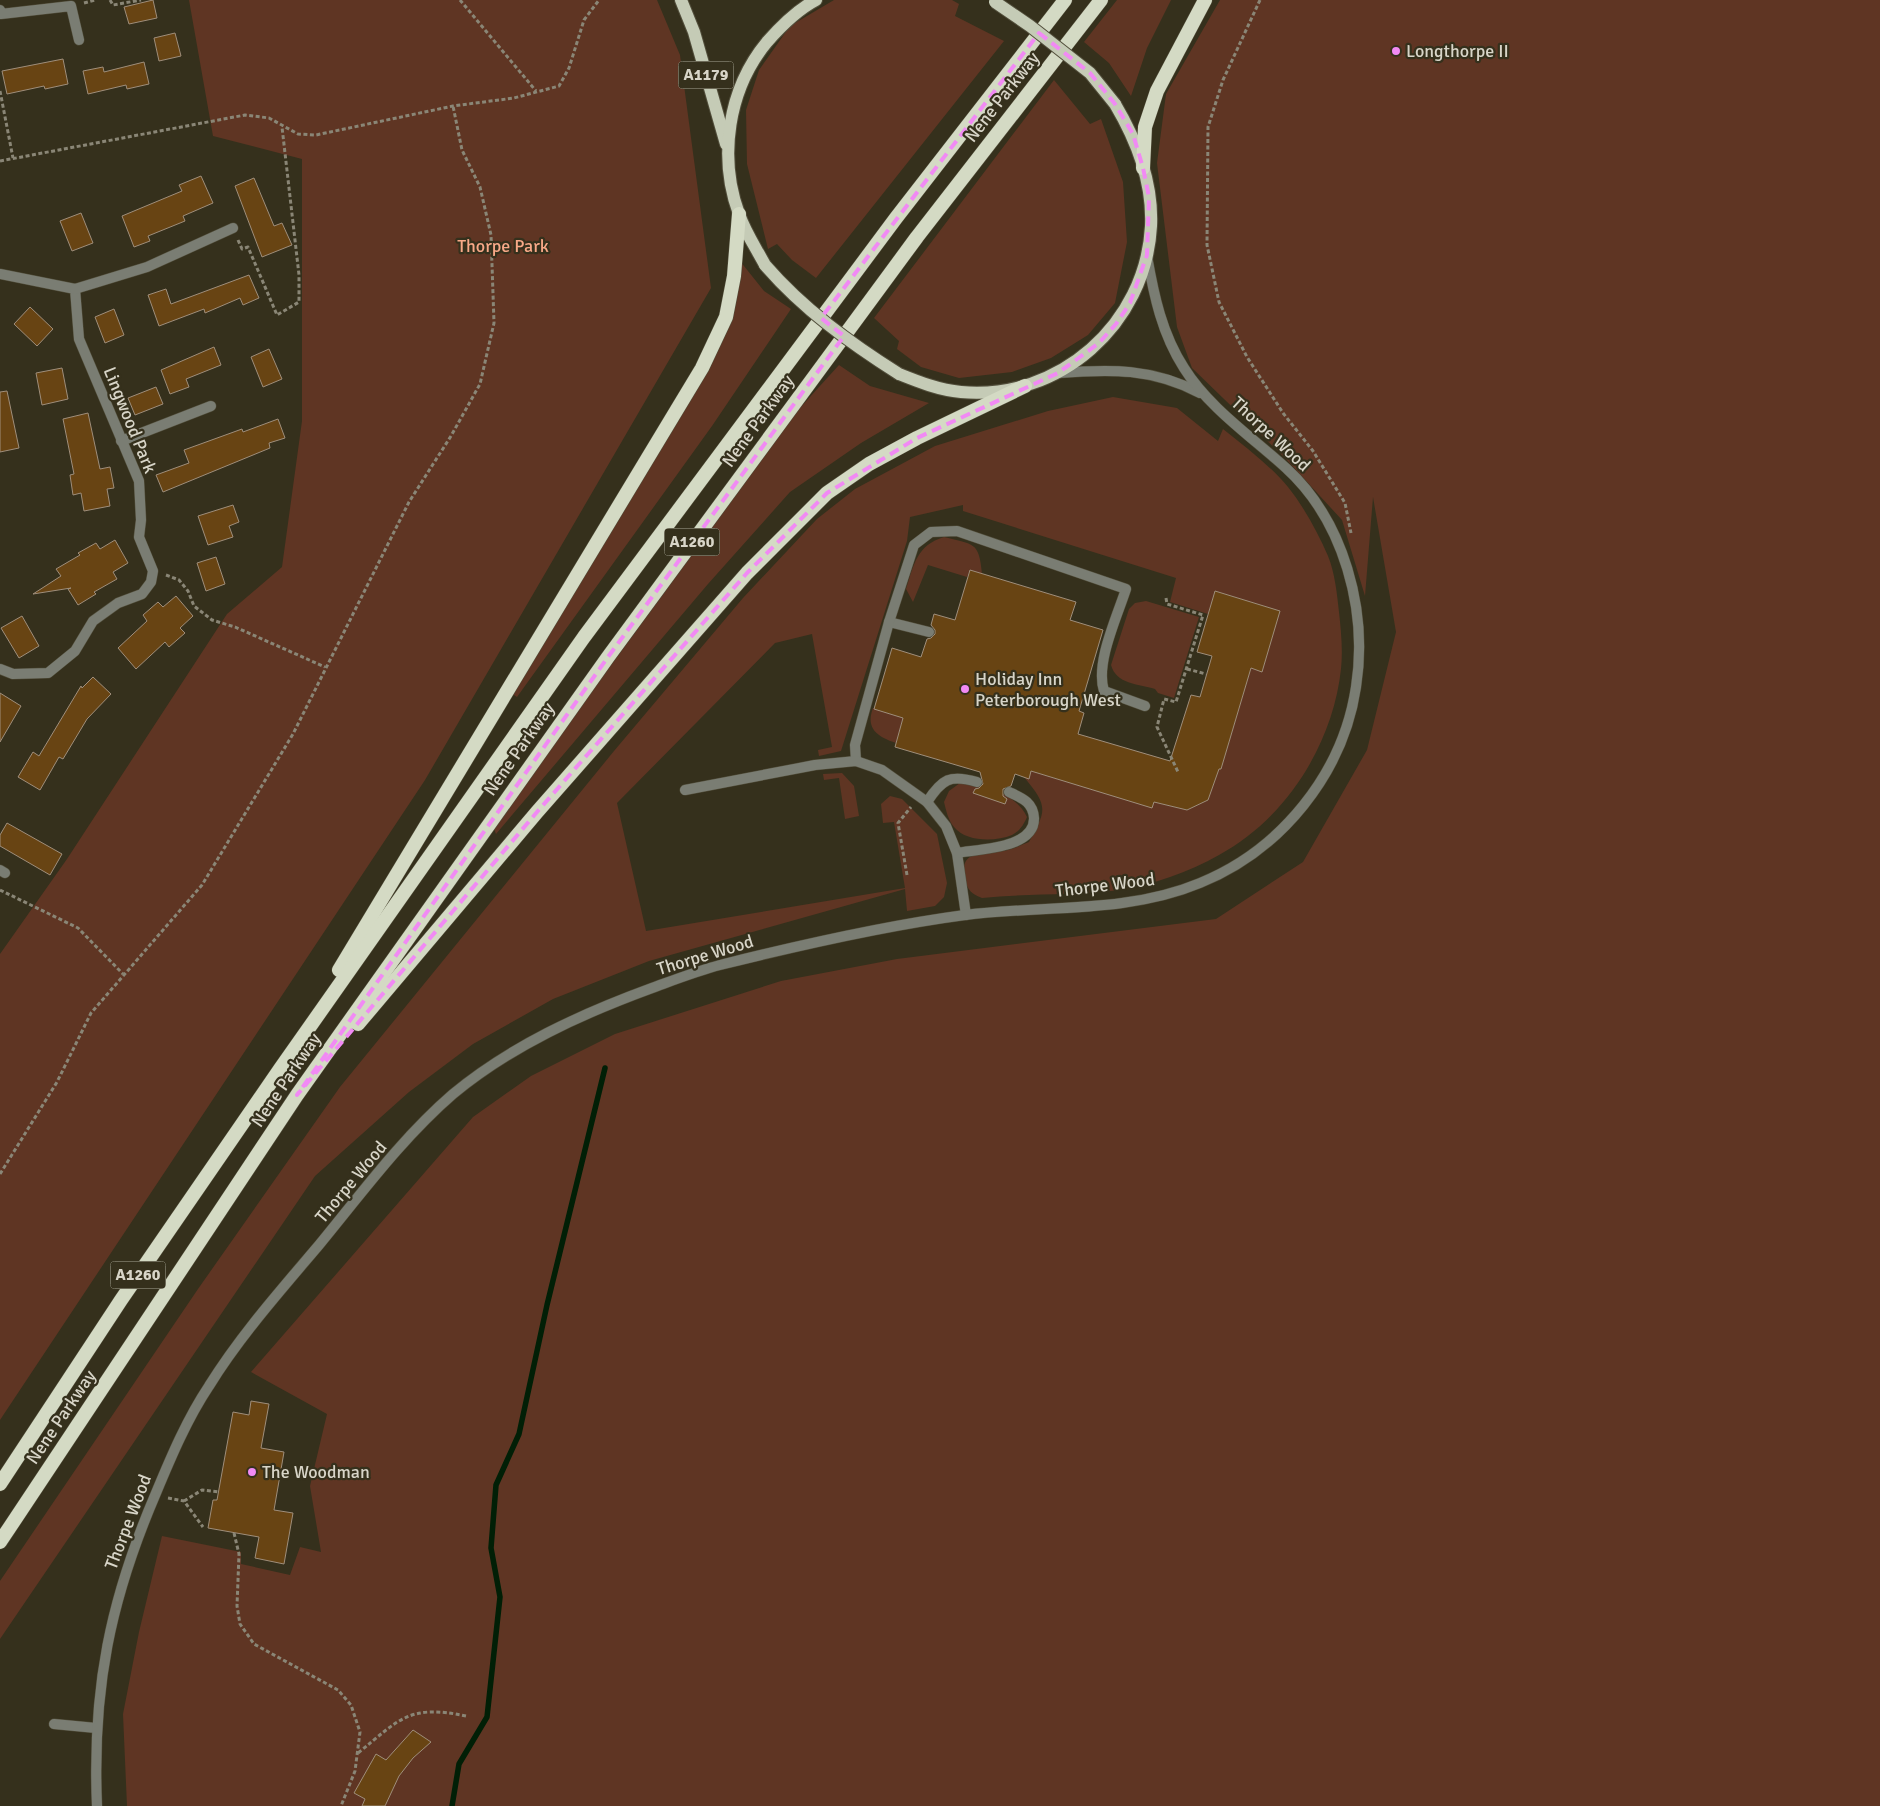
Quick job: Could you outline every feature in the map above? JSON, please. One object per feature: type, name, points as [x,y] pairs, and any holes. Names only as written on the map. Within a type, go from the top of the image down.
[{"type":"highway","name":"Nene Parkway","points":[[0,1484],[116,1308],[280,1070],[584,637],[896,218],[1065,0]]},
{"type":"highway","name":"Nene Parkway","points":[[0,1542],[297,1095],[608,657],[917,237],[1101,0]]},
{"type":"highway","points":[[1143,168],[1145,127],[1157,91],[1205,0]]},
{"type":"highway","points":[[280,1070],[702,368],[726,317],[734,276],[739,214]]},
{"type":"highway","points":[[297,1095],[537,812],[747,573],[827,493],[868,464],[1025,386]]},
{"type":"main road","name":"A1179","points":[[682,0],[694,32],[728,152]]},
{"type":"main road","points":[[816,0],[781,26],[759,52],[741,83],[731,116],[728,152],[731,183],[739,214],[750,240],[766,265],[788,292],[863,351],[899,374],[929,386],[961,392],[993,392],[1025,386],[1058,373],[1079,360],[1099,343],[1116,324],[1130,303],[1147,255],[1151,226],[1149,196],[1133,134],[1115,104],[1090,73],[1030,26],[993,1]]},
{"type":"street","points":[[0,10],[1,14],[71,6],[80,40]]},
{"type":"street","points":[[0,274],[75,289],[147,267],[232,228]]},
{"type":"street","name":"Thorpe Wood","points":[[97,1806],[96,1728],[102,1668],[114,1608],[129,1559],[172,1456],[207,1388],[260,1316],[410,1137],[453,1095],[503,1058],[568,1022],[711,967],[832,938],[966,915],[1122,902],[1160,896],[1196,885],[1227,871],[1259,850],[1292,820],[1317,788],[1333,759],[1348,724],[1356,687],[1359,647],[1357,611],[1348,572],[1334,535],[1315,502],[1292,473],[1205,395],[1185,370],[1168,336],[1155,301],[1147,255]]},
{"type":"street","name":"Lingwood Park","points":[[75,289],[79,339],[120,441],[139,480],[141,520],[139,537],[153,571]]},
{"type":"street","name":"Thorpe Wood","points":[[1058,373],[1108,369],[1147,373],[1177,381],[1205,395]]},
{"type":"street","points":[[120,441],[211,406]]},
{"type":"street","points":[[856,761],[855,745],[889,622],[914,545],[931,532],[957,531],[1126,589],[1102,663],[1100,679],[1104,691],[1145,706]]},
{"type":"street","points":[[0,669],[12,674],[48,673],[75,651],[93,621],[118,603],[142,594],[151,582],[153,571]]},
{"type":"street","points":[[889,622],[928,632]]},
{"type":"street","points":[[685,790],[815,765],[856,761],[882,770],[923,799],[946,826],[956,853],[966,915]]},
{"type":"street","points":[[923,799],[945,780],[964,778],[977,782]]},
{"type":"street","points":[[956,853],[1015,843],[1029,834],[1034,821],[1033,808],[1024,798],[1009,792]]},
{"type":"street","points":[[54,1724],[96,1728]]},
{"type":"path","points":[[110,0],[113,5],[141,0]]},
{"type":"path","points":[[460,0],[537,92]]},
{"type":"path","points":[[0,161],[245,115],[269,118],[282,127],[298,134],[316,135],[453,106],[514,98],[537,92],[559,86],[569,68],[584,20],[599,0]]},
{"type":"path","points":[[1260,0],[1223,80],[1208,127],[1207,245],[1219,302],[1248,357],[1283,413],[1313,451],[1345,503],[1353,542]]},
{"type":"path","points":[[0,91],[13,158]]},
{"type":"path","points":[[0,1174],[57,1082],[91,1013],[202,885],[293,734],[409,502],[451,436],[480,384],[494,322],[490,235],[480,187],[462,150],[453,106]]},
{"type":"path","points":[[232,228],[242,249],[248,247],[277,315],[300,302],[299,275],[282,127]]},
{"type":"path","points":[[153,571],[179,580],[188,590],[194,606],[212,620],[236,627],[325,667]]},
{"type":"path","points":[[1166,598],[1166,604],[1202,615],[1176,702],[1164,699],[1157,727],[1178,772]]},
{"type":"path","points":[[1186,669],[1206,674]]},
{"type":"path","points":[[907,875],[898,823],[923,799]]},
{"type":"path","points":[[0,890],[78,928],[123,974]]},
{"type":"path","points":[[184,1501],[202,1490],[219,1492]]},
{"type":"path","points":[[155,1495],[184,1501],[203,1527]]},
{"type":"path","points":[[234,1533],[239,1554],[237,1606],[240,1624],[254,1644],[338,1690],[351,1706],[360,1732],[358,1754],[355,1771],[341,1806]]},
{"type":"path","points":[[358,1754],[406,1715],[423,1711],[446,1712],[466,1716]]},
{"type":"highlighted area","points":[[1039,33],[1090,73],[1115,104],[1133,134],[1143,168],[1149,197],[1147,255],[1130,303],[1116,324],[1099,343],[1058,373],[917,438],[827,493],[747,573],[537,812],[297,1095],[608,657],[844,336],[821,318]]},
{"type":"green space","name":"Thorpe Park","points":[[189,0],[657,0],[680,55],[711,288],[425,780],[0,1420],[0,954],[67,859],[227,614],[282,567],[302,421],[302,159],[213,136]]},
{"type":"green space","points":[[834,0],[952,0],[959,4],[955,16],[1004,41],[816,278],[792,260],[777,244],[768,249],[747,164],[746,110],[759,70],[790,26]]},
{"type":"green space","points":[[1117,0],[1171,0],[1147,48],[1131,96],[1109,63],[1084,42]]},
{"type":"green space","points":[[1220,0],[1880,0],[1880,1806],[127,1806],[123,1714],[139,1632],[162,1536],[241,1552],[241,1564],[290,1575],[300,1547],[321,1552],[310,1486],[327,1414],[251,1372],[473,1117],[531,1076],[615,1034],[781,981],[897,959],[1216,919],[1303,862],[1367,750],[1396,632],[1373,497],[1365,596],[1342,520],[1285,458],[1192,368],[1177,327],[1157,163],[1166,94]]},
{"type":"green space","points":[[1054,80],[1090,124],[1101,119],[1123,182],[1127,242],[1115,303],[1088,335],[1051,358],[1012,372],[959,378],[921,367],[897,349],[899,341],[874,318]]},
{"type":"green space","points":[[740,261],[764,291],[791,309],[712,426],[517,697],[511,693],[701,376]]},
{"type":"green space","points":[[839,365],[870,386],[929,403],[861,443],[790,492],[708,584],[496,834],[493,826],[799,409]]},
{"type":"green space","points":[[1113,397],[1177,408],[1218,441],[1223,429],[1265,464],[1288,487],[1310,520],[1328,556],[1335,584],[1340,619],[1341,669],[1328,725],[1317,751],[1302,777],[1285,800],[1243,840],[1207,861],[1157,881],[1132,888],[1085,893],[982,898],[973,893],[967,886],[965,879],[965,862],[974,855],[1010,850],[1029,842],[1039,822],[1042,815],[1041,802],[1024,777],[1029,778],[1032,768],[1038,770],[1037,773],[1152,807],[1154,802],[1187,810],[1208,800],[1219,769],[1221,769],[1251,668],[1262,671],[1280,611],[1215,591],[1208,614],[1170,602],[1176,578],[963,511],[963,505],[910,517],[907,541],[841,751],[819,756],[818,750],[832,747],[812,634],[775,643],[617,803],[646,931],[905,888],[894,822],[883,823],[881,804],[890,796],[902,799],[937,834],[947,883],[944,897],[935,906],[907,911],[905,889],[649,961],[553,999],[473,1044],[409,1092],[315,1176],[0,1639],[0,1581],[198,1289],[340,1087],[614,751],[743,598],[817,519],[855,489],[935,446],[1048,411]]},
{"type":"green space","points":[[944,537],[973,546],[979,555],[982,574],[970,570],[967,577],[928,565],[913,602],[906,589],[914,564],[922,550]]},
{"type":"green space","points":[[1146,601],[1199,617],[1174,698],[1158,693],[1155,689],[1123,680],[1111,665],[1129,609],[1135,603]]},
{"type":"green space","points":[[873,708],[903,718],[896,743],[879,735],[872,727],[871,715]]},
{"type":"green space","points":[[842,773],[854,786],[859,816],[845,819],[839,778],[824,780],[823,774]]},
{"type":"green space","points":[[960,783],[989,788],[1007,796],[1022,809],[1027,817],[1023,825],[1012,835],[989,840],[973,838],[959,832],[947,815],[944,802],[949,791]]},
{"type":"building","points":[[153,0],[157,18],[129,24],[124,7]]},
{"type":"building","points":[[175,33],[181,56],[159,61],[154,38]]},
{"type":"building","points":[[63,59],[68,84],[45,89],[44,86],[7,94],[2,71]]},
{"type":"building","points":[[144,62],[149,84],[127,89],[126,85],[88,94],[83,71],[103,67],[104,72]]},
{"type":"building","points":[[201,176],[213,203],[183,216],[185,221],[148,236],[150,241],[134,247],[122,216],[182,191],[179,185]]},
{"type":"building","points":[[254,178],[274,226],[282,223],[292,245],[262,257],[235,186]]},
{"type":"building","points":[[81,213],[93,243],[72,251],[60,221]]},
{"type":"building","points":[[249,275],[259,298],[243,305],[240,298],[205,313],[204,309],[159,326],[148,295],[166,289],[171,304]]},
{"type":"building","points":[[30,307],[53,329],[37,346],[14,324]]},
{"type":"building","points":[[114,309],[124,335],[105,343],[95,317]]},
{"type":"building","points":[[214,347],[221,365],[186,379],[189,387],[170,394],[161,370]]},
{"type":"building","points":[[269,349],[282,379],[263,387],[251,357]]},
{"type":"building","points":[[62,368],[68,399],[42,405],[36,373]]},
{"type":"building","points":[[156,387],[163,404],[135,415],[128,398]]},
{"type":"building","points":[[7,391],[19,448],[0,452],[0,392]]},
{"type":"building","points":[[88,413],[100,469],[110,467],[114,488],[107,489],[110,506],[84,511],[81,493],[73,495],[70,475],[74,474],[63,419]]},
{"type":"building","points":[[278,419],[285,438],[269,443],[270,448],[163,492],[156,475],[189,463],[184,450],[242,429],[243,432]]},
{"type":"building","points":[[233,505],[239,522],[229,526],[233,537],[208,545],[198,516]]},
{"type":"building","points":[[115,540],[128,563],[113,572],[117,579],[94,592],[96,594],[78,605],[68,589],[71,588],[33,594],[61,576],[56,569],[80,555],[78,553],[96,543],[100,549]]},
{"type":"building","points":[[216,557],[225,584],[206,591],[197,563]]},
{"type":"building","name":"Holiday Inn Peterborough West","points":[[970,570],[1076,602],[1070,620],[1103,630],[1079,711],[1084,713],[1078,734],[1170,761],[1191,695],[1200,697],[1212,656],[1197,652],[1215,591],[1280,611],[1262,672],[1251,668],[1221,769],[1219,769],[1208,800],[1187,810],[1154,802],[1152,808],[1031,771],[1029,779],[1015,774],[1011,786],[1003,789],[1003,796],[1007,799],[1005,804],[973,793],[975,789],[983,784],[980,772],[895,747],[903,718],[874,709],[892,648],[921,657],[927,639],[935,634],[935,630],[931,625],[934,614],[955,620]]},
{"type":"building","points":[[176,596],[193,616],[180,628],[185,633],[169,647],[165,642],[136,669],[118,648],[147,621],[143,615],[158,602],[163,607]]},
{"type":"building","points":[[22,616],[39,646],[19,658],[1,628]]},
{"type":"building","points":[[93,677],[111,694],[87,719],[63,759],[59,757],[40,790],[18,777],[33,752],[39,756],[81,686],[82,688]]},
{"type":"building","points":[[0,693],[21,706],[0,742]]},
{"type":"building","points":[[7,823],[62,854],[50,875],[0,846],[0,835]]},
{"type":"building","name":"The Woodman","points":[[251,1401],[269,1404],[261,1448],[284,1452],[274,1510],[293,1513],[284,1564],[255,1558],[259,1537],[208,1528],[213,1500],[217,1500],[233,1412],[249,1415]]},
{"type":"building","points":[[413,1730],[431,1742],[413,1758],[399,1776],[385,1806],[362,1806],[365,1799],[354,1793],[376,1754],[386,1760]]},
{"type":"waterway","points":[[452,1806],[459,1764],[487,1717],[500,1597],[491,1548],[496,1485],[519,1434],[547,1305],[605,1068]]},
{"type":"place","name":"Longthorpe II","points":[[1396,51]]},
{"type":"place","name":"Holiday Inn Peterborough West","points":[[965,689]]},
{"type":"place","name":"The Woodman","points":[[252,1472]]}]
